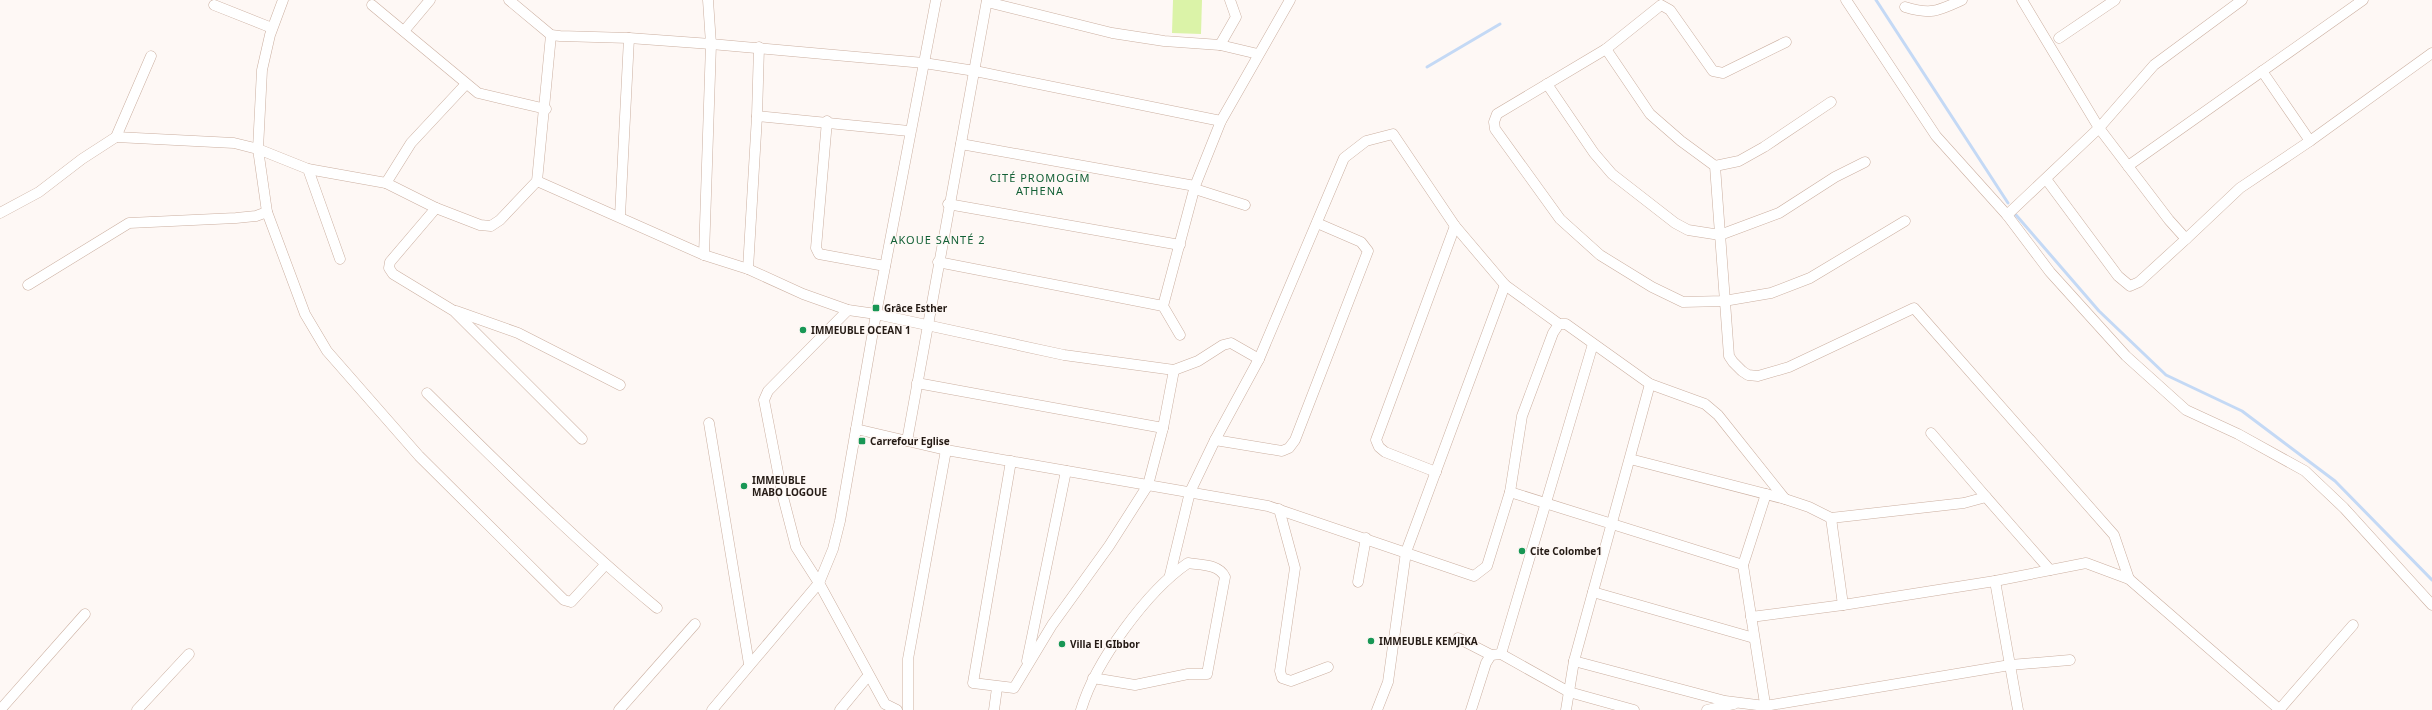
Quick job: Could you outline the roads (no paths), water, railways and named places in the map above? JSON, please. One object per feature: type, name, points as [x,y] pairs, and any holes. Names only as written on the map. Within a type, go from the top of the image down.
[{"type":"street","points":[[283,0],[272,28],[262,70],[258,149],[267,212],[305,314],[327,351],[419,456],[564,600],[570,602],[605,565]]},
{"type":"street","points":[[404,31],[430,0]]},
{"type":"street","points":[[509,0],[552,34],[711,44],[924,63],[975,71],[1221,121]]},
{"type":"street","points":[[704,255],[711,44],[708,0]]},
{"type":"street","points":[[712,710],[749,664],[819,583],[834,549],[910,131],[936,0]]},
{"type":"street","points":[[1220,45],[1236,17],[1230,0]]},
{"type":"street","points":[[1180,335],[1163,306],[1195,188],[1221,121],[1290,0]]},
{"type":"street","points":[[1846,0],[1936,136],[2007,215],[2050,272],[2126,356],[2162,391],[2186,410],[2265,448],[2305,471],[2344,508],[2432,605]]},
{"type":"street","points":[[1905,6],[1923,12],[1936,12],[1962,0]]},
{"type":"street","points":[[2022,0],[2099,128],[2186,239]]},
{"type":"street","points":[[2059,38],[2115,0]]},
{"type":"street","points":[[2007,215],[2099,128],[2154,65],[2242,0]]},
{"type":"street","points":[[2128,166],[2363,0]]},
{"type":"street","points":[[907,441],[948,204],[961,144],[987,1],[1112,33],[1164,42],[1220,45],[1258,54]]},
{"type":"street","points":[[1786,42],[1723,73],[1718,73],[1713,71],[1664,2],[1606,49],[1497,114],[1494,122],[1495,129],[1560,219],[1600,254],[1671,298],[1683,302],[1724,301],[1772,293],[1810,278],[1905,221]]},
{"type":"street","points":[[372,5],[478,93],[546,109]]},
{"type":"street","points":[[214,6],[272,28]]},
{"type":"street","points":[[116,137],[234,144],[258,149],[308,169],[386,183],[436,208],[480,225],[491,226],[500,220],[537,181],[546,109],[552,34]]},
{"type":"street","points":[[620,216],[629,38]]},
{"type":"street","points":[[748,269],[757,116],[759,48]]},
{"type":"street","points":[[1606,49],[1650,114],[1681,141],[1715,166],[1739,161],[1764,147],[1831,102]]},
{"type":"street","points":[[2046,178],[2118,276],[2130,286],[2139,282],[2240,188],[2310,141],[2432,53]]},
{"type":"street","points":[[0,213],[39,192],[82,159],[116,137],[151,56]]},
{"type":"street","points":[[2262,72],[2310,141]]},
{"type":"street","points":[[386,183],[411,144],[466,84]]},
{"type":"street","points":[[1547,84],[1594,153],[1612,174],[1675,223],[1688,230],[1720,235],[1779,213],[1835,177],[1865,162]]},
{"type":"street","points":[[757,116],[827,121],[910,131]]},
{"type":"street","points":[[827,121],[816,248],[819,254],[885,266]]},
{"type":"street","points":[[1170,575],[1190,492],[1215,440],[1259,358],[1344,158],[1366,141],[1392,134],[1455,226],[1505,285],[1559,324],[1566,324],[1650,384],[1705,404],[1718,415],[1785,499]]},
{"type":"street","points":[[961,144],[1195,188],[1245,205]]},
{"type":"street","points":[[1715,166],[1724,301],[1730,356],[1732,362],[1748,375],[1758,376],[1789,367],[1914,308],[2114,535],[2129,579]]},
{"type":"street","points":[[308,169],[340,259]]},
{"type":"street","points":[[537,181],[620,216],[704,255],[748,269],[803,294],[848,310],[876,314],[1064,355],[1174,370],[1198,361],[1223,345],[1231,343],[1259,358]]},
{"type":"street","points":[[948,204],[1180,245]]},
{"type":"street","points":[[436,208],[390,262],[389,268],[393,274],[454,311],[518,333],[620,385]]},
{"type":"street","points":[[28,285],[129,223],[236,218],[256,216],[267,212]]},
{"type":"street","points":[[1215,440],[1282,451],[1289,448],[1295,440],[1368,252],[1361,242],[1316,223]]},
{"type":"street","points":[[1436,472],[1385,452],[1379,447],[1376,440],[1455,226]]},
{"type":"street","points":[[938,262],[1163,306]]},
{"type":"street","points":[[1377,710],[1388,682],[1406,552],[1505,285]]},
{"type":"street","points":[[848,310],[768,391],[764,400],[782,493],[796,547],[819,583],[868,676],[885,704],[897,710]]},
{"type":"street","points":[[454,311],[582,439]]},
{"type":"street","points":[[856,429],[946,450],[1190,492],[1279,509],[1474,576],[1487,566],[1510,492],[1522,416],[1553,333],[1559,324]]},
{"type":"street","points":[[1471,710],[1486,663],[1496,655],[1546,504],[1593,344]]},
{"type":"street","points":[[1011,461],[973,683],[997,688],[1014,688],[1052,625],[1109,546],[1148,485],[1163,428],[1174,370]]},
{"type":"street","points":[[917,383],[1163,428]]},
{"type":"street","points":[[1566,710],[1574,661],[1650,384]]},
{"type":"street","points":[[427,393],[506,472],[605,565],[657,608]]},
{"type":"street","points":[[709,423],[749,664]]},
{"type":"street","points":[[1931,433],[2050,570]]},
{"type":"street","points":[[908,710],[908,658],[946,450]]},
{"type":"street","points":[[1630,459],[1785,499],[1809,507],[1831,518],[1964,503],[1986,497]]},
{"type":"street","points":[[1025,670],[1066,471]]},
{"type":"street","points":[[1510,492],[1743,565]]},
{"type":"street","points":[[1765,708],[1743,565],[1766,494]]},
{"type":"street","points":[[1279,509],[1295,568],[1280,671],[1282,678],[1291,682],[1328,667]]},
{"type":"street","points":[[1831,518],[1843,605]]},
{"type":"street","points":[[1358,582],[1366,538]]},
{"type":"street","points":[[1081,710],[1093,678],[1126,628],[1170,575],[1188,563],[1218,568],[1224,577],[1207,674],[1188,674],[1135,685],[1093,678]]},
{"type":"street","points":[[1751,617],[1843,605],[1995,581],[2086,563],[2129,579],[2279,710],[2353,625]]},
{"type":"street","points":[[1995,581],[2018,710]]},
{"type":"street","points":[[1594,592],[1754,638]]},
{"type":"street","points":[[0,710],[86,614]]},
{"type":"street","points":[[619,710],[695,624]]},
{"type":"street","points":[[1458,638],[1496,655],[1569,692],[1634,710]]},
{"type":"street","points":[[140,709],[189,654]]},
{"type":"street","points":[[1574,661],[1725,701],[1765,708],[2010,665],[2070,660]]},
{"type":"street","points":[[840,710],[868,676]]},
{"type":"street","points":[[994,710],[997,688]]},
{"type":"street","points":[[1707,710],[1741,703]]},
{"type":"waterway","points":[[1876,0],[2008,203]]},
{"type":"waterway","points":[[1427,67],[1500,24]]},
{"type":"waterway","points":[[2016,215],[2099,311],[2166,375],[2242,411],[2335,481],[2432,580]]},
{"type":"place","name":"Grâce Esther","points":[[876,308]]},
{"type":"place","name":"IMMEUBLE OCEAN 1","points":[[803,330]]},
{"type":"place","name":"Carrefour Eglise","points":[[862,441]]},
{"type":"place","name":"IMMEUBLE MABO LOGOUE","points":[[744,486]]},
{"type":"place","name":"Cite Colombe1","points":[[1522,551]]},
{"type":"place","name":"IMMEUBLE KEMJIKA","points":[[1371,641]]},
{"type":"place","name":"Villa El GIbbor","points":[[1062,644]]},
{"type":"district","name":"CITÉ PROMOGIM ATHENA","points":[[1040,184]]},
{"type":"district","name":"AKOUE SANTÉ 2","points":[[938,240]]}]
